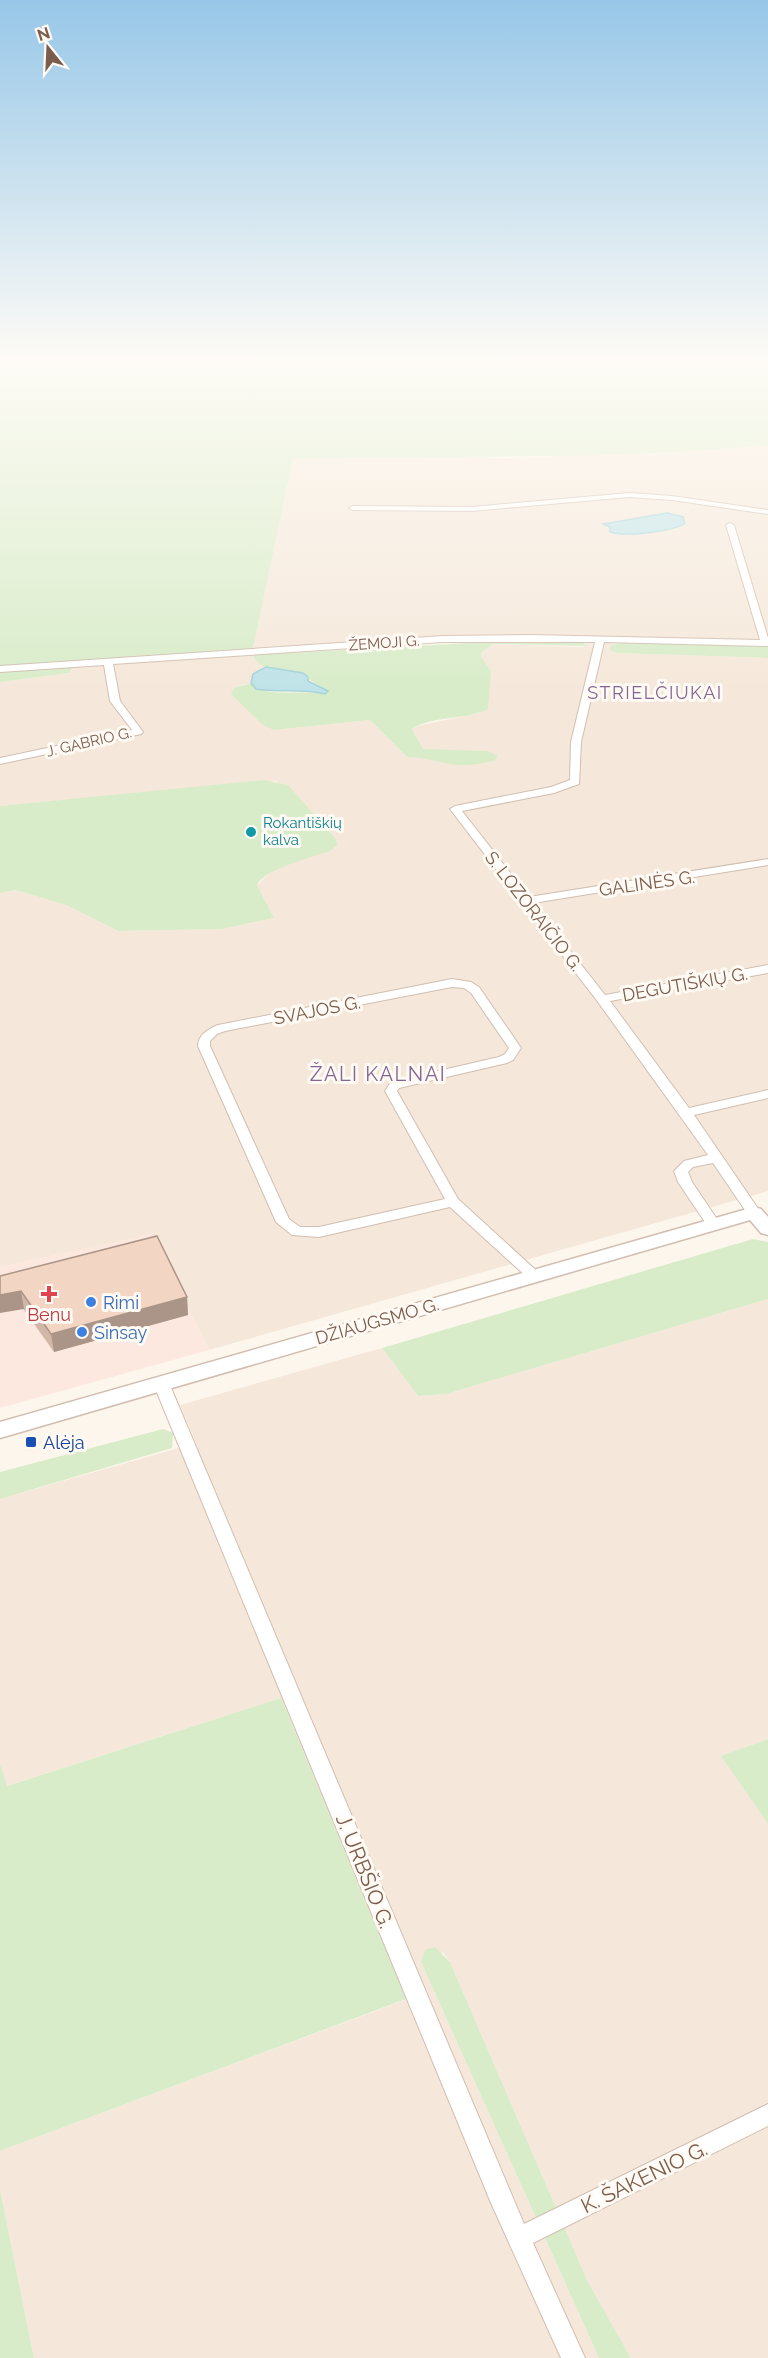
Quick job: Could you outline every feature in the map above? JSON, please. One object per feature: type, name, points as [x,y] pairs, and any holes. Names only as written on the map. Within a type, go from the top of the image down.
[{"type":"street","points":[[353,508],[472,509],[629,495],[672,498],[768,512]]},
{"type":"street","points":[[730,525],[766,643]]},
{"type":"street","name":"ŽEMOJI G.","points":[[0,669],[443,639],[766,643]]},
{"type":"street","name":"S. LOZORAIČIO G.","points":[[600,640],[576,742],[575,782],[554,790],[455,809],[603,999],[686,1113],[754,1214],[768,1229]]},
{"type":"street","name":"J. GABRIO G.","points":[[0,761],[138,732],[115,701],[108,662]]},
{"type":"street","name":"GALINĖS G.","points":[[525,901],[768,862]]},
{"type":"street","name":"DEGUTIŠKIŲ G.","points":[[603,999],[768,969]]},
{"type":"street","name":"SVAJOS G.","points":[[453,1202],[319,1232],[297,1232],[288,1227],[272,1197],[204,1046],[204,1040],[213,1031],[222,1028],[452,983],[467,985],[476,990],[515,1048],[513,1052],[503,1060],[395,1085],[391,1091],[453,1202],[534,1276]]},
{"type":"street","points":[[686,1113],[768,1094]]},
{"type":"street","points":[[714,1225],[685,1182],[681,1171],[689,1164],[715,1158]]},
{"type":"street","name":"DŽIAUGSMO G.","points":[[0,1430],[754,1214]]},
{"type":"street","name":"J. URBŠIO G.","points":[[161,1383],[519,2238],[573,2358]]},
{"type":"street","name":"K. ŠAKENIO G.","points":[[519,2238],[768,2115]]},
{"type":"shaded area","points":[[290,471],[768,471],[768,641],[520,636],[248,650],[253,647]]},
{"type":"shaded area","points":[[582,642],[621,643],[615,644],[617,653],[768,658],[768,1191],[209,1350],[152,1235],[0,1267],[0,893],[16,890],[66,905],[118,931],[222,929],[274,918],[257,885],[270,873],[277,781],[0,806],[0,682],[69,673],[73,667],[253,655],[254,659],[266,667],[252,678],[251,683],[241,685],[274,730],[370,720],[407,757],[431,757],[450,764],[488,751],[423,749],[412,729],[421,725],[480,713],[491,671],[481,656],[482,652],[493,644],[583,647],[587,644]]},
{"type":"shaded area","points":[[152,1234],[209,1350],[0,1408],[0,1267]]},
{"type":"shaded area","points":[[768,1299],[768,1739],[722,1756],[768,1824],[768,2358],[631,2358],[588,2282],[450,1962],[443,1952],[421,1962],[599,2358],[34,2358],[0,2189],[0,2151],[405,2000],[281,1698],[6,1786],[0,1764],[0,1499],[196,1443],[180,1405],[382,1348],[418,1396],[446,1394]]},
{"type":"green space","points":[[0,471],[290,471],[253,648],[0,667]]},
{"type":"green space","points":[[504,641],[582,642],[588,646],[493,644],[482,652],[481,656],[491,671],[488,709],[470,715],[429,722],[412,729],[423,749],[488,751],[498,756],[494,761],[461,765],[407,757],[370,720],[274,730],[263,725],[231,694],[234,688],[251,683],[257,688],[275,692],[325,694],[327,691],[297,673],[259,664],[253,655]]},
{"type":"green space","points":[[621,643],[768,646],[768,658],[617,653],[610,650],[610,646]]},
{"type":"green space","points":[[73,667],[69,673],[0,682],[0,672]]},
{"type":"green space","points":[[264,780],[288,785],[336,839],[337,845],[330,851],[301,860],[261,879],[257,885],[274,918],[222,929],[118,931],[66,905],[16,890],[0,893],[0,806]]},
{"type":"green space","points":[[753,1239],[768,1242],[768,1299],[446,1394],[418,1396],[382,1348]]},
{"type":"green space","points":[[163,1429],[173,1433],[172,1448],[0,1499],[0,1472]]},
{"type":"green space","points":[[281,1698],[406,1999],[0,2151],[0,1764],[7,1786]]},
{"type":"green space","points":[[768,1739],[768,1824],[721,1756]]},
{"type":"green space","points":[[435,1947],[450,1962],[588,2282],[631,2358],[599,2358],[421,1962],[425,1950]]},
{"type":"green space","points":[[0,2189],[34,2358],[0,2358]]},
{"type":"water","points":[[667,513],[683,517],[685,523],[670,529],[637,534],[610,532],[610,527],[603,524]]},
{"type":"water","points":[[266,667],[303,673],[308,677],[308,681],[328,691],[325,694],[256,689],[251,683],[253,674]]},
{"type":"building","name":"Rimi","points":[[157,1236],[187,1297],[51,1334],[21,1291],[0,1295],[0,1276]]},
{"type":"place","name":"Rokantiškių kalva","points":[[251,832]]},
{"type":"place","name":"Benu","points":[[49,1294]]},
{"type":"place","name":"Rimi","points":[[91,1302]]},
{"type":"place","name":"Sinsay","points":[[82,1332]]},
{"type":"place","name":"Alėja","points":[[31,1442]]},
{"type":"district","name":"STRIELČIUKAI","points":[[655,692]]},
{"type":"district","name":"ŽALI KALNAI","points":[[378,1074]]}]
